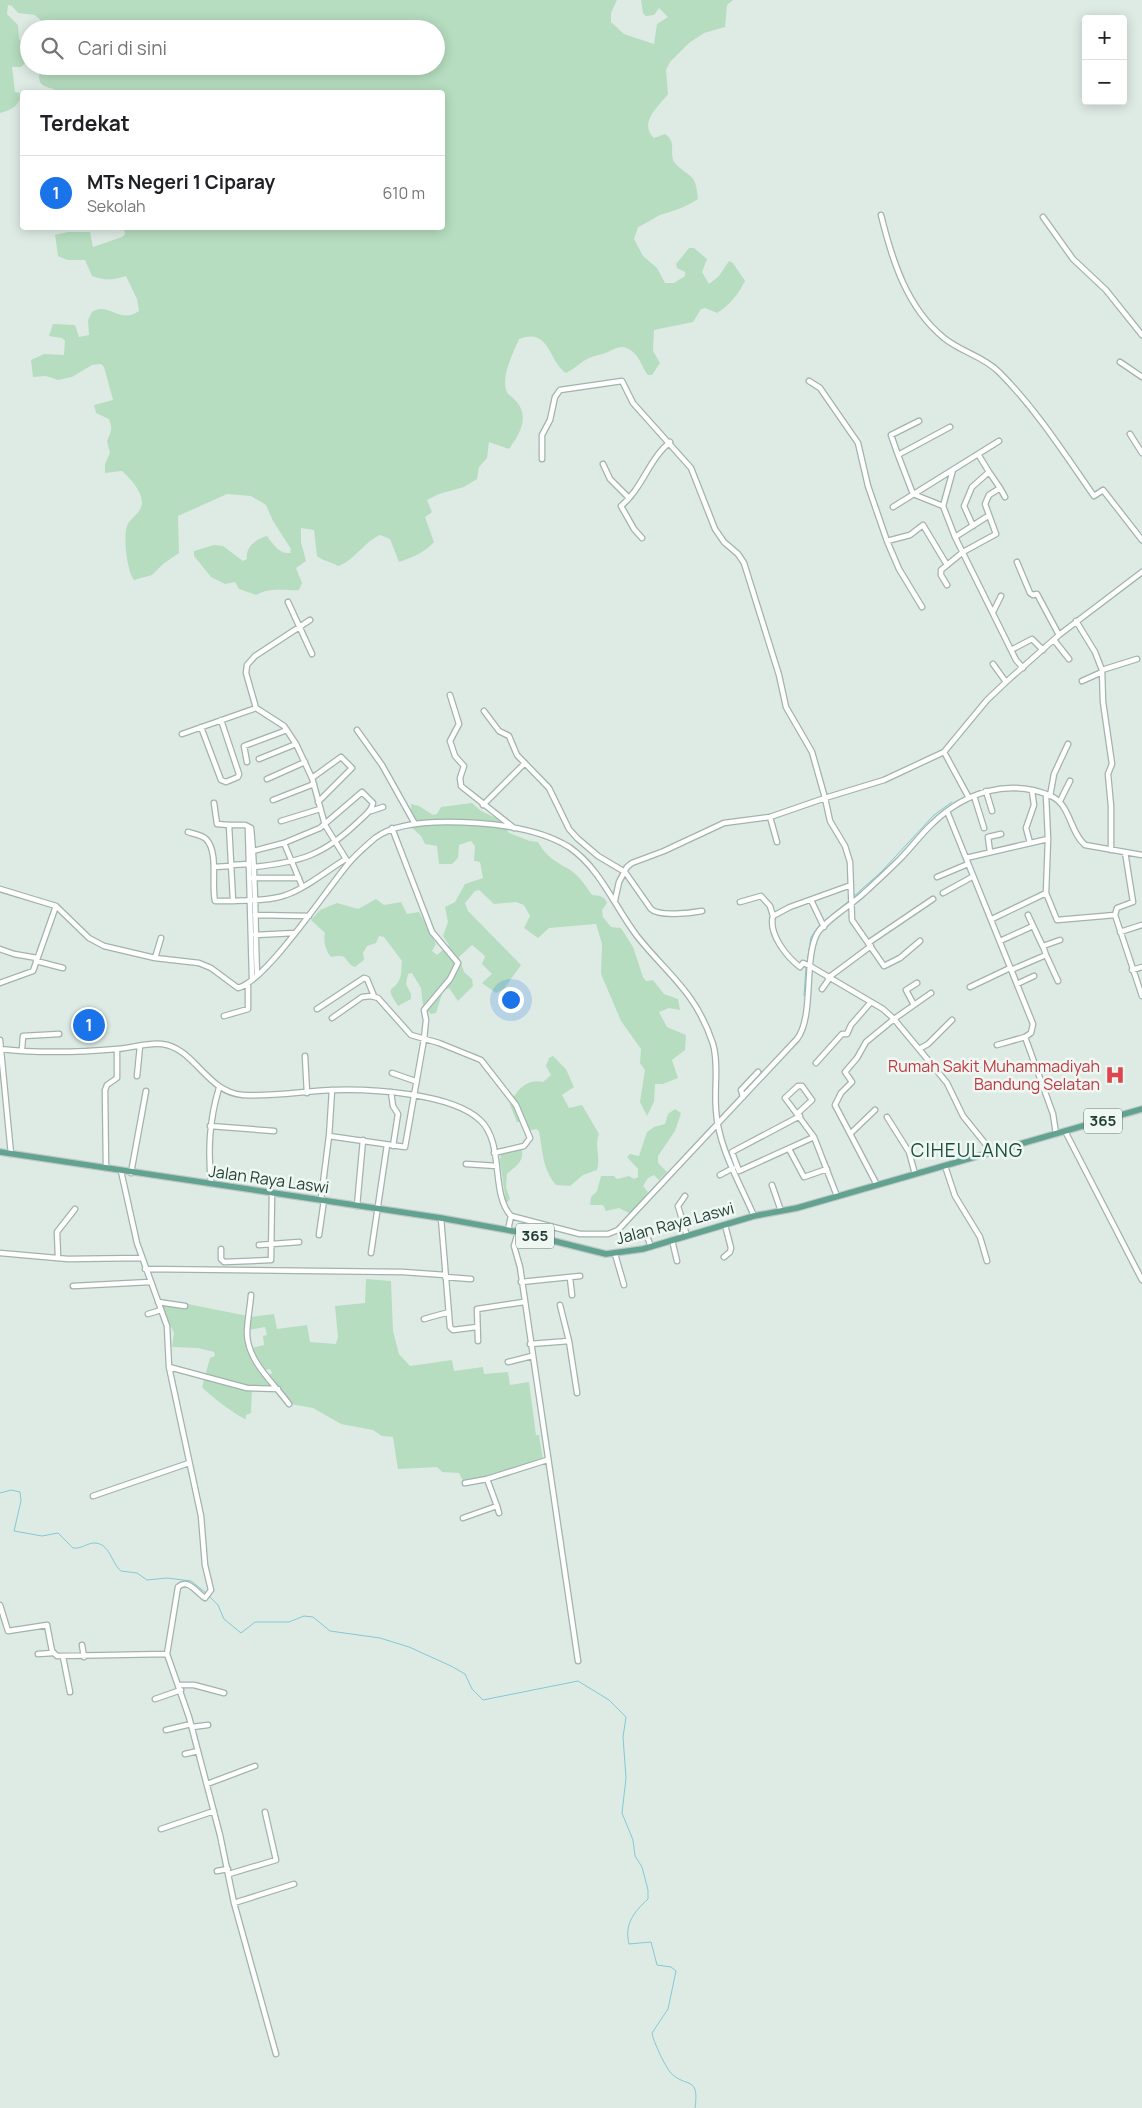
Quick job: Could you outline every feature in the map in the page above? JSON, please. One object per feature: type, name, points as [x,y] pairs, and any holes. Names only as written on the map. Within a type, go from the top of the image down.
[{"type":"main road","name":"Jalan Raya Laswi","points":[[0,1152],[442,1218],[518,1232],[591,1252],[615,1254],[877,1185],[1142,1109]]},
{"type":"street","points":[[881,215],[890,251],[916,308],[944,338],[988,361],[1010,383],[1034,410],[1094,496],[1102,490],[1141,536]]},
{"type":"street","points":[[1043,217],[1073,259],[1106,290],[1142,335]]},
{"type":"street","points":[[1120,362],[1142,377]]},
{"type":"street","points":[[542,459],[542,435],[550,420],[555,397],[560,390],[622,381],[634,405],[670,442],[691,468],[715,529],[724,542],[738,554],[744,563],[779,675],[786,707],[810,747],[830,821],[848,854],[852,920],[886,966],[899,959],[920,941]]},
{"type":"street","points":[[808,381],[820,388],[858,443],[868,486],[887,541],[899,569],[922,607]]},
{"type":"street","points":[[919,421],[891,435],[913,494],[943,506]]},
{"type":"street","points":[[898,456],[950,427]]},
{"type":"street","points":[[1130,434],[1142,453]]},
{"type":"street","points":[[893,507],[1000,441]]},
{"type":"street","points":[[642,538],[634,529],[621,507],[670,442]]},
{"type":"street","points":[[978,454],[1006,497]]},
{"type":"street","points":[[603,464],[610,479],[629,498]]},
{"type":"street","points":[[953,470],[943,506],[954,537],[1011,650],[1023,668]]},
{"type":"street","points":[[973,526],[964,506],[974,484],[989,472]]},
{"type":"street","points":[[947,584],[941,572],[947,565],[963,552],[995,534],[985,508],[986,499],[1000,488]]},
{"type":"street","points":[[954,537],[988,516]]},
{"type":"street","points":[[887,541],[910,535],[924,525],[947,565]]},
{"type":"street","points":[[1017,562],[1030,593],[1037,594],[1059,635]]},
{"type":"street","points":[[615,900],[625,872],[632,863],[675,846],[712,827],[732,821],[770,817],[884,780],[944,752],[987,700],[1006,682],[1076,621],[1142,572]]},
{"type":"street","points":[[993,612],[1001,596]]},
{"type":"street","points":[[288,602],[312,654]]},
{"type":"street","points":[[310,620],[260,652],[247,665],[246,676],[256,708],[287,730],[296,744],[312,778],[325,824],[348,860]]},
{"type":"street","points":[[1076,621],[1094,652],[1102,671],[1103,702],[1112,764],[1108,774],[1111,847]]},
{"type":"street","points":[[1011,650],[1032,640],[1043,650]]},
{"type":"street","points":[[1054,640],[1068,658]]},
{"type":"street","points":[[1082,681],[1102,671],[1137,659]]},
{"type":"street","points":[[993,664],[1006,682]]},
{"type":"street","points":[[450,695],[458,724],[450,743],[455,756],[464,766],[460,782],[483,805],[515,829]]},
{"type":"street","points":[[182,734],[256,708]]},
{"type":"street","points":[[484,711],[499,731],[509,736],[511,745],[549,788],[569,829],[598,856],[625,872],[654,912],[692,913],[702,910]]},
{"type":"street","points":[[200,727],[221,781],[226,782],[238,777],[239,774],[221,720]]},
{"type":"street","points":[[247,762],[244,746],[287,730]]},
{"type":"street","points":[[357,730],[382,765],[414,824]]},
{"type":"street","points":[[259,759],[296,744]]},
{"type":"street","points":[[1068,744],[1054,774],[1050,794],[1046,893],[1057,920],[1115,915]]},
{"type":"street","points":[[944,752],[969,796],[984,828]]},
{"type":"street","points":[[312,778],[340,757],[352,768],[318,802]]},
{"type":"street","points":[[267,779],[305,762]]},
{"type":"street","points":[[483,805],[525,763]]},
{"type":"street","points":[[1060,801],[1070,781]]},
{"type":"street","points":[[273,800],[314,784]]},
{"type":"street","points":[[511,1216],[580,1234],[600,1235],[613,1233],[634,1216],[802,1032],[810,966],[816,935],[822,924],[851,906],[900,860],[933,822],[969,796],[986,791],[1011,788],[1050,794],[1060,801],[1082,842],[1142,855]]},
{"type":"street","points":[[986,791],[992,810]]},
{"type":"street","points":[[1030,843],[1024,827],[1034,805],[1032,791]]},
{"type":"street","points":[[253,850],[284,843],[325,824],[362,792],[365,792],[373,803],[370,811]]},
{"type":"street","points":[[214,803],[217,824],[248,826]]},
{"type":"street","points":[[214,867],[292,863],[335,842],[370,811],[383,807]]},
{"type":"street","points":[[281,821],[320,809]]},
{"type":"street","points":[[947,811],[972,877],[992,919],[1033,1024],[1031,1033],[1025,1037],[998,1044]]},
{"type":"street","points":[[770,817],[777,842]]},
{"type":"street","points":[[188,832],[207,840],[214,867],[215,900],[233,901],[284,896],[348,860],[375,838],[392,828],[414,824],[471,823],[515,829],[549,838],[570,848],[588,864],[615,900],[639,938],[690,994],[699,1011],[714,1048],[716,1114],[718,1122],[733,1168],[754,1216]]},
{"type":"street","points":[[229,825],[233,901]]},
{"type":"street","points":[[224,1016],[248,1009],[253,850],[251,830],[248,826]]},
{"type":"street","points":[[248,826],[252,866]]},
{"type":"street","points":[[329,1137],[405,1146],[415,1081],[424,1039],[426,1007],[450,979],[458,962],[432,932],[392,828]]},
{"type":"street","points":[[990,852],[988,837],[1001,834]]},
{"type":"street","points":[[966,858],[1048,839]]},
{"type":"street","points":[[284,843],[302,886]]},
{"type":"street","points":[[1125,852],[1133,902],[1117,908],[1115,915],[1132,970],[1139,981],[1142,996]]},
{"type":"street","points":[[0,889],[56,906],[95,942],[116,950],[155,958],[199,963],[210,968],[237,988],[250,982],[257,976],[295,933],[348,860]]},
{"type":"street","points":[[937,877],[968,864]]},
{"type":"street","points":[[943,893],[972,877]]},
{"type":"street","points":[[252,878],[299,878]]},
{"type":"street","points":[[773,916],[851,885]]},
{"type":"street","points":[[992,919],[1046,893]]},
{"type":"street","points":[[740,902],[761,896],[770,906],[773,916],[773,928],[786,955],[800,967],[803,963],[810,966],[829,979],[871,1002],[894,1019],[920,1049],[935,1071],[947,1083],[963,1116],[992,1152]]},
{"type":"street","points":[[822,989],[829,979],[870,945],[933,899]]},
{"type":"street","points":[[252,900],[255,915],[257,976]]},
{"type":"street","points":[[811,900],[822,924]]},
{"type":"street","points":[[0,983],[30,974],[37,960],[56,906]]},
{"type":"street","points":[[255,915],[309,916]]},
{"type":"street","points":[[1028,915],[1058,981]]},
{"type":"street","points":[[1120,932],[1142,925]]},
{"type":"street","points":[[1000,941],[1033,926]]},
{"type":"street","points":[[256,935],[295,933]]},
{"type":"street","points":[[155,958],[161,938]]},
{"type":"street","points":[[1043,947],[1060,940]]},
{"type":"street","points":[[0,949],[64,968]]},
{"type":"street","points":[[970,987],[1046,955]]},
{"type":"street","points":[[1132,970],[1142,967]]},
{"type":"street","points":[[1017,984],[1034,976]]},
{"type":"street","points":[[317,1009],[364,978],[367,979],[374,996],[383,1002],[407,1032],[481,1060],[516,1105],[530,1140],[524,1146],[494,1154]]},
{"type":"street","points":[[914,1005],[906,990],[918,983]]},
{"type":"street","points":[[877,1185],[835,1105],[841,1093],[852,1082],[844,1072],[857,1058],[866,1042],[894,1019],[932,993]]},
{"type":"street","points":[[332,1018],[362,997],[374,996]]},
{"type":"street","points":[[816,1063],[842,1034],[847,1034],[851,1025],[871,1002]]},
{"type":"street","points":[[920,1049],[952,1020]]},
{"type":"street","points":[[22,1049],[23,1036],[59,1034]]},
{"type":"street","points":[[1025,1037],[1061,1133],[1142,1280]]},
{"type":"street","points":[[0,1040],[12,1154]]},
{"type":"street","points":[[1,1051],[22,1049],[117,1049],[161,1044],[172,1047],[219,1088],[228,1093],[246,1095],[307,1093],[332,1090],[390,1092],[441,1101],[477,1118],[487,1130],[497,1166],[503,1203],[511,1216],[508,1230]]},
{"type":"street","points":[[137,1076],[140,1046]]},
{"type":"street","points":[[106,1168],[106,1090],[107,1086],[116,1079],[117,1049]]},
{"type":"street","points":[[305,1056],[307,1093]]},
{"type":"street","points":[[743,1096],[741,1090],[758,1072]]},
{"type":"street","points":[[392,1073],[415,1081]]},
{"type":"street","points":[[747,1084],[748,1091]]},
{"type":"street","points":[[814,1137],[741,1172],[731,1155],[799,1115],[812,1100],[802,1086],[798,1086],[785,1098],[799,1115],[814,1137],[837,1196]]},
{"type":"street","points":[[211,1184],[210,1126],[219,1088]]},
{"type":"street","points":[[319,1235],[332,1090]]},
{"type":"street","points":[[131,1173],[146,1091]]},
{"type":"street","points":[[390,1092],[393,1106],[398,1114],[393,1146]]},
{"type":"street","points":[[851,1133],[875,1110]]},
{"type":"street","points":[[887,1117],[909,1152],[915,1174]]},
{"type":"street","points":[[210,1126],[274,1131]]},
{"type":"street","points":[[357,1206],[362,1140]]},
{"type":"street","points":[[371,1253],[376,1208],[387,1145]]},
{"type":"street","points":[[789,1149],[804,1177],[827,1170]]},
{"type":"street","points":[[466,1164],[497,1166]]},
{"type":"street","points":[[945,1166],[954,1196],[980,1237],[987,1262]]},
{"type":"street","points":[[720,1175],[733,1168]]},
{"type":"street","points":[[122,1170],[130,1216],[141,1258],[162,1310],[168,1331],[169,1367],[202,1526],[205,1565],[211,1590],[208,1596],[187,1584],[182,1584],[178,1587],[167,1654],[181,1690],[191,1725],[214,1811],[234,1903],[276,2054]]},
{"type":"street","points":[[772,1185],[781,1211]]},
{"type":"street","points":[[221,1249],[221,1258],[224,1262],[267,1261],[272,1258],[272,1192]]},
{"type":"street","points":[[685,1196],[678,1206],[687,1236]]},
{"type":"street","points":[[58,1257],[58,1232],[75,1208]]},
{"type":"street","points":[[442,1218],[445,1276],[452,1330],[477,1327]]},
{"type":"street","points":[[724,1225],[731,1248],[730,1252],[724,1257]]},
{"type":"street","points":[[518,1232],[514,1246],[578,1661]]},
{"type":"street","points":[[647,1236],[651,1246]]},
{"type":"street","points":[[672,1240],[677,1262]]},
{"type":"street","points":[[259,1245],[300,1242]]},
{"type":"street","points":[[0,1253],[68,1259],[141,1258]]},
{"type":"street","points":[[615,1254],[624,1285]]},
{"type":"street","points":[[145,1269],[403,1272],[471,1279]]},
{"type":"street","points":[[521,1282],[580,1276]]},
{"type":"street","points":[[570,1278],[572,1295]]},
{"type":"street","points":[[73,1286],[150,1282]]},
{"type":"street","points":[[250,1295],[247,1334],[250,1349],[257,1364],[289,1404]]},
{"type":"street","points":[[158,1302],[185,1306]]},
{"type":"street","points":[[478,1341],[477,1309],[524,1302]]},
{"type":"street","points":[[560,1305],[569,1341],[577,1393]]},
{"type":"street","points":[[148,1314],[162,1310]]},
{"type":"street","points":[[424,1319],[449,1312]]},
{"type":"street","points":[[530,1344],[569,1341]]},
{"type":"street","points":[[508,1362],[532,1356]]},
{"type":"street","points":[[169,1367],[247,1388],[278,1389]]},
{"type":"street","points":[[465,1483],[487,1479],[547,1460]]},
{"type":"street","points":[[93,1496],[189,1463]]},
{"type":"street","points":[[487,1479],[499,1513]]},
{"type":"street","points":[[463,1518],[497,1506]]},
{"type":"street","points":[[0,1605],[8,1631],[47,1625],[53,1653]]},
{"type":"street","points":[[82,1645],[84,1657]]},
{"type":"street","points":[[38,1654],[53,1653],[63,1657],[84,1657],[167,1654]]},
{"type":"street","points":[[63,1657],[70,1692]]},
{"type":"street","points":[[179,1685],[194,1685],[224,1693]]},
{"type":"street","points":[[155,1699],[181,1690]]},
{"type":"street","points":[[166,1730],[191,1725],[208,1725]]},
{"type":"street","points":[[185,1754],[198,1751]]},
{"type":"street","points":[[207,1784],[255,1766]]},
{"type":"street","points":[[161,1829],[214,1811]]},
{"type":"street","points":[[217,1871],[228,1872],[276,1860],[265,1812]]},
{"type":"street","points":[[234,1903],[294,1884]]},
{"type":"green space","points":[[0,0],[617,0],[611,13],[611,22],[624,34],[654,44],[657,24],[668,17],[659,8],[654,15],[646,16],[643,13],[641,0],[733,0],[727,5],[725,27],[704,33],[689,43],[670,62],[666,70],[668,94],[655,109],[648,126],[654,138],[665,134],[669,137],[672,143],[674,162],[693,179],[696,184],[698,199],[660,215],[638,227],[634,239],[643,256],[657,268],[665,283],[674,283],[685,276],[685,272],[677,268],[676,264],[689,248],[694,248],[707,259],[702,272],[709,284],[719,276],[729,261],[733,263],[745,281],[733,299],[717,313],[705,308],[701,309],[693,322],[654,330],[653,351],[660,363],[652,375],[648,375],[630,349],[624,347],[589,358],[566,373],[560,368],[543,341],[529,337],[519,339],[508,366],[505,381],[508,394],[515,400],[522,413],[523,420],[518,434],[509,449],[489,442],[487,458],[479,467],[477,479],[464,487],[439,494],[427,500],[432,512],[425,517],[434,542],[418,554],[399,562],[390,539],[380,535],[344,564],[338,566],[317,556],[314,530],[301,528],[301,542],[306,561],[296,568],[302,583],[299,590],[272,590],[256,595],[239,589],[235,582],[225,584],[211,577],[194,556],[194,551],[214,545],[223,546],[243,561],[247,559],[248,551],[252,544],[267,536],[279,550],[290,553],[291,549],[273,521],[266,505],[251,496],[227,494],[178,516],[179,553],[163,564],[152,575],[134,580],[128,562],[126,531],[128,524],[142,506],[142,500],[138,489],[122,471],[105,473],[105,464],[110,453],[107,441],[111,426],[109,419],[96,413],[94,405],[113,400],[104,367],[101,364],[92,365],[72,377],[58,380],[46,376],[33,377],[31,360],[44,354],[64,355],[65,341],[62,338],[49,336],[53,324],[75,325],[79,337],[89,335],[88,320],[92,312],[103,309],[120,315],[132,315],[139,311],[137,299],[126,276],[109,279],[97,278],[92,276],[85,260],[67,260],[58,256],[55,235],[68,232],[90,232],[93,247],[122,237],[125,234],[124,230],[445,230],[445,90],[54,90],[40,83],[39,75],[445,75],[445,20],[40,20],[35,15],[18,13],[12,6],[8,5],[7,14],[18,25],[20,40],[20,67],[12,67],[15,92],[20,93],[20,98],[14,107],[0,113]]},
{"type":"green space","points":[[472,803],[481,811],[498,819],[509,833],[538,842],[550,857],[578,876],[592,895],[601,896],[607,903],[602,910],[603,917],[611,927],[621,928],[633,947],[643,977],[646,981],[653,980],[664,994],[678,999],[680,1010],[669,1008],[659,1012],[667,1027],[686,1035],[685,1050],[672,1060],[678,1078],[663,1084],[655,1084],[654,1102],[647,1116],[640,1102],[645,1070],[640,1063],[641,1049],[621,1021],[601,974],[602,944],[596,924],[549,928],[538,938],[524,928],[530,916],[524,905],[516,902],[494,904],[479,890],[475,891],[465,903],[468,911],[521,965],[504,989],[496,993],[482,983],[492,974],[482,964],[485,956],[472,945],[459,957],[464,972],[472,979],[473,986],[458,1001],[449,988],[443,991],[436,1013],[431,1014],[423,1007],[421,988],[412,973],[408,974],[406,984],[411,994],[411,999],[398,1006],[390,991],[400,978],[402,961],[384,937],[379,936],[376,943],[367,946],[363,953],[364,960],[355,967],[344,957],[331,957],[328,952],[325,933],[311,920],[320,910],[337,903],[358,909],[376,899],[384,905],[401,902],[407,914],[419,912],[436,944],[432,951],[437,955],[449,945],[443,936],[448,922],[445,907],[455,902],[465,884],[483,878],[480,862],[474,861],[475,846],[471,841],[459,845],[458,858],[452,864],[439,864],[437,846],[425,844],[421,836],[412,828],[411,804],[419,806],[433,815],[437,814],[441,807]]},
{"type":"green space","points":[[553,1056],[566,1069],[574,1087],[562,1095],[569,1108],[582,1105],[599,1134],[597,1170],[583,1175],[570,1186],[556,1185],[551,1179],[542,1153],[539,1131],[536,1129],[527,1131],[523,1122],[517,1122],[510,1105],[522,1087],[532,1082],[543,1082],[551,1075],[546,1066],[549,1058]]},
{"type":"green space","points":[[675,1109],[681,1113],[675,1131],[658,1156],[658,1163],[667,1172],[659,1180],[654,1175],[648,1178],[643,1186],[648,1192],[635,1210],[629,1213],[619,1208],[606,1211],[603,1205],[590,1205],[591,1197],[597,1191],[601,1176],[614,1176],[617,1179],[629,1176],[634,1179],[638,1177],[638,1169],[627,1157],[630,1154],[639,1156],[647,1132],[654,1127],[665,1124],[668,1114]]},
{"type":"green space","points":[[521,1148],[521,1160],[507,1174],[506,1187],[510,1199],[506,1204],[500,1160],[501,1153]]},
{"type":"green space","points":[[366,1279],[391,1281],[393,1331],[399,1354],[410,1366],[452,1360],[454,1371],[483,1367],[484,1374],[508,1372],[510,1385],[529,1382],[536,1435],[539,1435],[543,1460],[490,1477],[463,1481],[459,1473],[442,1472],[437,1467],[398,1469],[393,1437],[382,1436],[373,1430],[341,1424],[313,1408],[291,1404],[269,1375],[272,1373],[270,1369],[265,1370],[252,1348],[264,1345],[263,1336],[267,1335],[265,1327],[249,1330],[251,1317],[274,1314],[277,1329],[307,1325],[310,1342],[336,1344],[338,1337],[335,1306],[365,1303]]},
{"type":"green space","points":[[157,1298],[248,1316],[250,1353],[273,1387],[252,1387],[251,1413],[246,1415],[246,1419],[223,1405],[202,1387],[210,1358],[215,1356],[214,1352],[198,1348],[172,1347],[174,1333]]},
{"type":"waterway","points":[[853,897],[881,872],[934,815],[952,802]]},
{"type":"waterway","points":[[824,921],[850,900]]},
{"type":"waterway","points":[[807,963],[811,937],[821,923]]},
{"type":"waterway","points":[[804,996],[806,967]]},
{"type":"waterway","points":[[0,1493],[11,1490],[20,1492],[21,1501],[14,1531],[42,1536],[58,1533],[73,1548],[93,1543],[99,1544],[107,1549],[121,1571],[137,1573],[147,1580],[167,1578],[191,1581],[206,1593]]},
{"type":"waterway","points":[[209,1596],[218,1605],[224,1619],[241,1633],[255,1622],[289,1622],[304,1616],[313,1617],[330,1631],[380,1638],[409,1647],[451,1666],[465,1674],[472,1689],[483,1700],[578,1681],[609,1700],[626,1717],[623,1737],[626,1778],[622,1813],[633,1840],[635,1856],[642,1867],[648,1890],[648,1899],[638,1909],[629,1924],[629,1944],[651,1942],[657,1965],[671,1967],[676,1971],[668,2009],[652,2033],[659,2053],[670,2072],[693,2086],[696,2097],[695,2108]]},
{"type":"place","name":"MTs Negeri 1 Ciparay","points":[[89,1025]]},
{"type":"place","name":"Rumah Sakit Muhammadiyah Bandung Selatan","points":[[1115,1075]]},
{"type":"district","name":"CIHEULANG","points":[[967,1150]]}]
